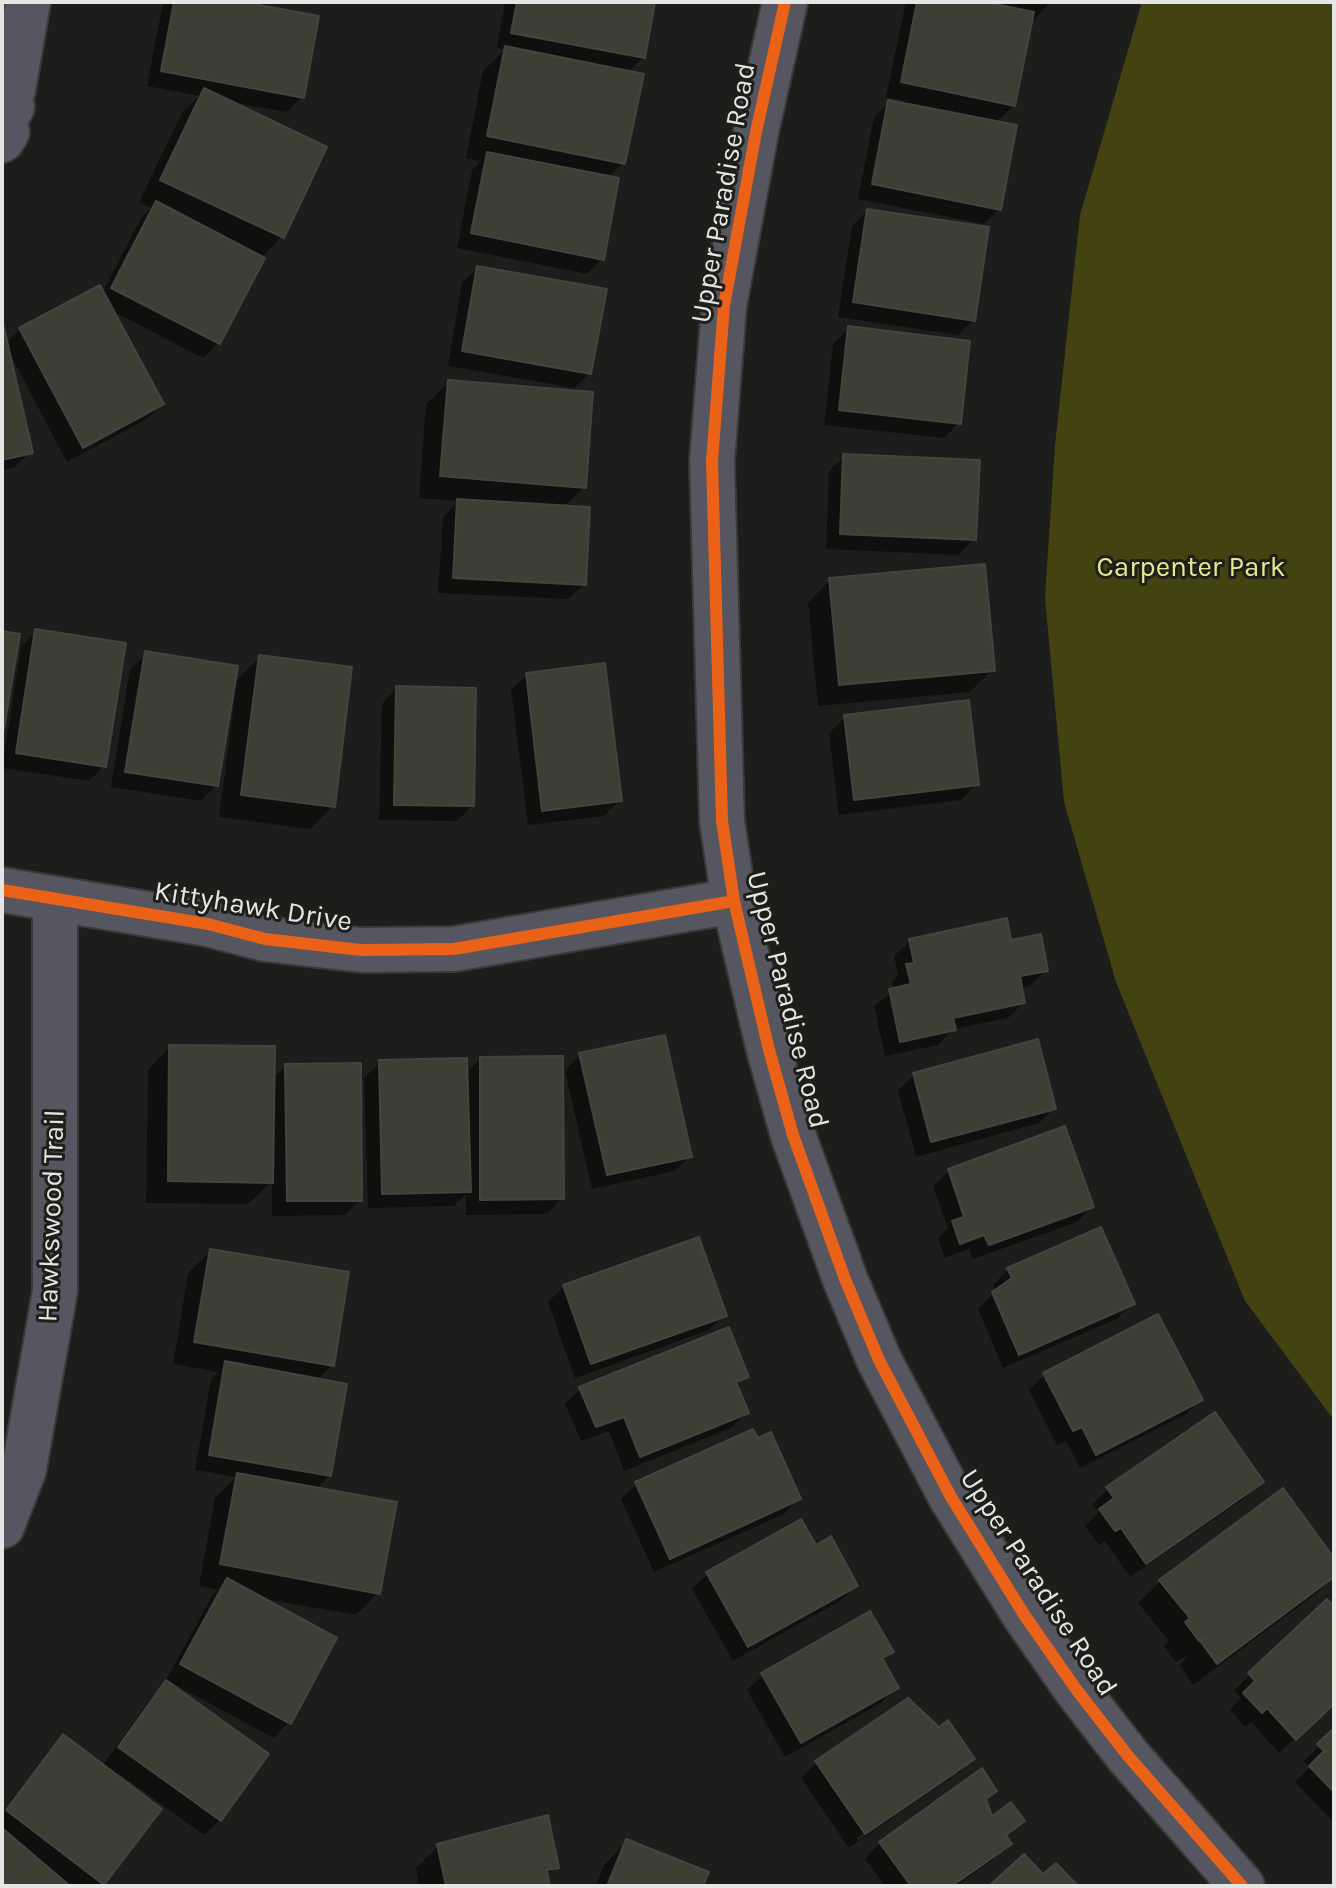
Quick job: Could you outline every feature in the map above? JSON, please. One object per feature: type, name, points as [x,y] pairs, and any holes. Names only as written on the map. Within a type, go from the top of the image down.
[{"type":"street","points":[[2,140],[7,132],[4,121],[12,107],[9,97],[13,90],[28,2]]},
{"type":"street","name":"Upper Paradise Road","points":[[785,2],[756,132],[724,306],[712,461],[722,821],[734,901],[769,1050],[793,1135],[845,1279],[900,1403],[981,1547],[1067,1677],[1128,1756],[1242,1886]]},
{"type":"street","name":"Kittyhawk Drive","points":[[2,890],[208,924],[265,939],[361,950],[454,949],[734,901]]},
{"type":"street","name":"Hawkswood Trail","points":[[2,1526],[24,1469],[55,1291],[55,899]]},
{"type":"green space","name":"Carpenter Park","points":[[1142,2],[1334,2],[1334,1420],[1245,1301],[1116,982],[1064,802],[1045,598],[1055,445],[1080,215]]},
{"type":"building","points":[[174,2],[243,2],[319,16],[304,98],[161,71]]},
{"type":"building","points":[[517,2],[655,2],[645,58],[511,33]]},
{"type":"building","points":[[917,2],[985,2],[1034,12],[1015,106],[901,82]]},
{"type":"building","points":[[505,46],[644,74],[625,164],[487,136]]},
{"type":"building","points":[[204,88],[327,147],[284,238],[160,180]]},
{"type":"building","points":[[888,100],[1017,125],[1001,210],[872,184]]},
{"type":"building","points":[[487,152],[619,178],[604,260],[471,233]]},
{"type":"building","points":[[156,201],[265,258],[220,344],[111,288]]},
{"type":"building","points":[[867,209],[989,227],[975,321],[853,302]]},
{"type":"building","points":[[477,266],[607,289],[591,374],[462,351]]},
{"type":"building","points":[[100,285],[164,404],[83,448],[19,328]]},
{"type":"building","points":[[2,319],[33,453],[2,460]]},
{"type":"building","points":[[848,326],[970,341],[961,424],[839,410]]},
{"type":"building","points":[[448,380],[593,392],[586,488],[440,476]]},
{"type":"building","points":[[843,454],[980,460],[976,540],[840,534]]},
{"type":"building","points":[[457,499],[590,507],[586,585],[453,578]]},
{"type":"building","points":[[985,564],[995,671],[839,685],[829,578]]},
{"type":"building","points":[[35,629],[126,643],[106,767],[16,753]]},
{"type":"building","points":[[2,631],[20,634],[2,740]]},
{"type":"building","points":[[145,651],[238,666],[218,786],[125,772]]},
{"type":"building","points":[[259,655],[352,667],[335,807],[241,795]]},
{"type":"building","points":[[605,663],[622,801],[542,811],[526,673]]},
{"type":"building","points":[[396,686],[476,688],[474,806],[394,805]]},
{"type":"building","points":[[969,700],[979,785],[854,800],[844,715]]},
{"type":"building","points":[[1007,918],[1011,940],[1041,934],[1048,971],[1020,976],[1025,1003],[953,1018],[956,1030],[900,1042],[889,989],[911,984],[906,964],[914,963],[909,939]]},
{"type":"building","points":[[665,1035],[692,1157],[607,1175],[579,1053]]},
{"type":"building","points":[[1038,1039],[1056,1109],[931,1142],[913,1073]]},
{"type":"building","points":[[169,1045],[275,1046],[273,1183],[168,1181]]},
{"type":"building","points":[[563,1056],[564,1199],[480,1200],[480,1057]]},
{"type":"building","points":[[467,1058],[471,1192],[382,1194],[379,1060]]},
{"type":"building","points":[[361,1063],[362,1201],[287,1201],[285,1064]]},
{"type":"building","points":[[1065,1126],[1094,1207],[989,1245],[984,1235],[960,1244],[952,1221],[964,1217],[948,1169]]},
{"type":"building","points":[[1101,1227],[1135,1304],[1019,1355],[992,1292],[1012,1278],[1007,1268]]},
{"type":"building","points":[[699,1237],[727,1316],[591,1364],[563,1285]]},
{"type":"building","points":[[210,1249],[349,1272],[334,1366],[194,1342]]},
{"type":"building","points":[[1158,1314],[1203,1400],[1096,1455],[1082,1427],[1073,1431],[1043,1373]]},
{"type":"building","points":[[729,1327],[749,1377],[736,1382],[749,1413],[640,1457],[624,1417],[596,1427],[579,1387]]},
{"type":"building","points":[[225,1361],[347,1384],[331,1476],[209,1455]]},
{"type":"building","points":[[1215,1412],[1264,1482],[1146,1564],[1121,1528],[1115,1531],[1099,1509],[1114,1498],[1106,1487]]},
{"type":"building","points":[[753,1429],[758,1438],[771,1432],[801,1499],[670,1559],[635,1482]]},
{"type":"building","points":[[237,1473],[397,1502],[380,1594],[220,1564]]},
{"type":"building","points":[[1283,1488],[1334,1558],[1334,1577],[1217,1664],[1201,1642],[1205,1637],[1199,1641],[1185,1622],[1190,1618],[1159,1580]]},
{"type":"building","points":[[801,1519],[816,1545],[831,1536],[858,1586],[748,1647],[706,1572]]},
{"type":"building","points":[[227,1578],[337,1638],[291,1724],[180,1664]]},
{"type":"building","points":[[1327,1599],[1334,1607],[1334,1704],[1296,1740],[1267,1708],[1262,1713],[1243,1693],[1255,1681],[1248,1673]]},
{"type":"building","points":[[870,1611],[894,1652],[882,1658],[899,1688],[801,1743],[761,1673]]},
{"type":"building","points":[[166,1680],[269,1754],[221,1821],[118,1747]]},
{"type":"building","points":[[908,1698],[939,1727],[948,1720],[975,1759],[865,1834],[815,1761]]},
{"type":"building","points":[[1334,1728],[1334,1792],[1309,1766],[1324,1751],[1317,1744]]},
{"type":"building","points":[[63,1734],[162,1809],[104,1885],[6,1810]]},
{"type":"building","points":[[982,1768],[997,1791],[986,1799],[992,1816],[1011,1802],[1025,1821],[1006,1835],[1012,1844],[952,1886],[911,1886],[879,1842]]},
{"type":"building","points":[[548,1815],[559,1868],[547,1870],[550,1886],[446,1886],[437,1844]]},
{"type":"building","points":[[2,1828],[70,1886],[2,1886]]},
{"type":"building","points":[[626,1839],[709,1872],[703,1886],[607,1886]]},
{"type":"building","points":[[1024,1854],[1043,1874],[1056,1863],[1078,1886],[989,1886]]},
{"type":"cycle path","points":[[785,2],[756,132],[724,306],[712,461],[722,821],[734,901],[769,1050],[793,1135],[845,1279],[879,1360],[951,1497],[1025,1616],[1076,1689],[1128,1756],[1242,1886]]},
{"type":"cycle path","points":[[2,890],[208,924],[265,939],[361,950],[454,949],[734,901]]}]
